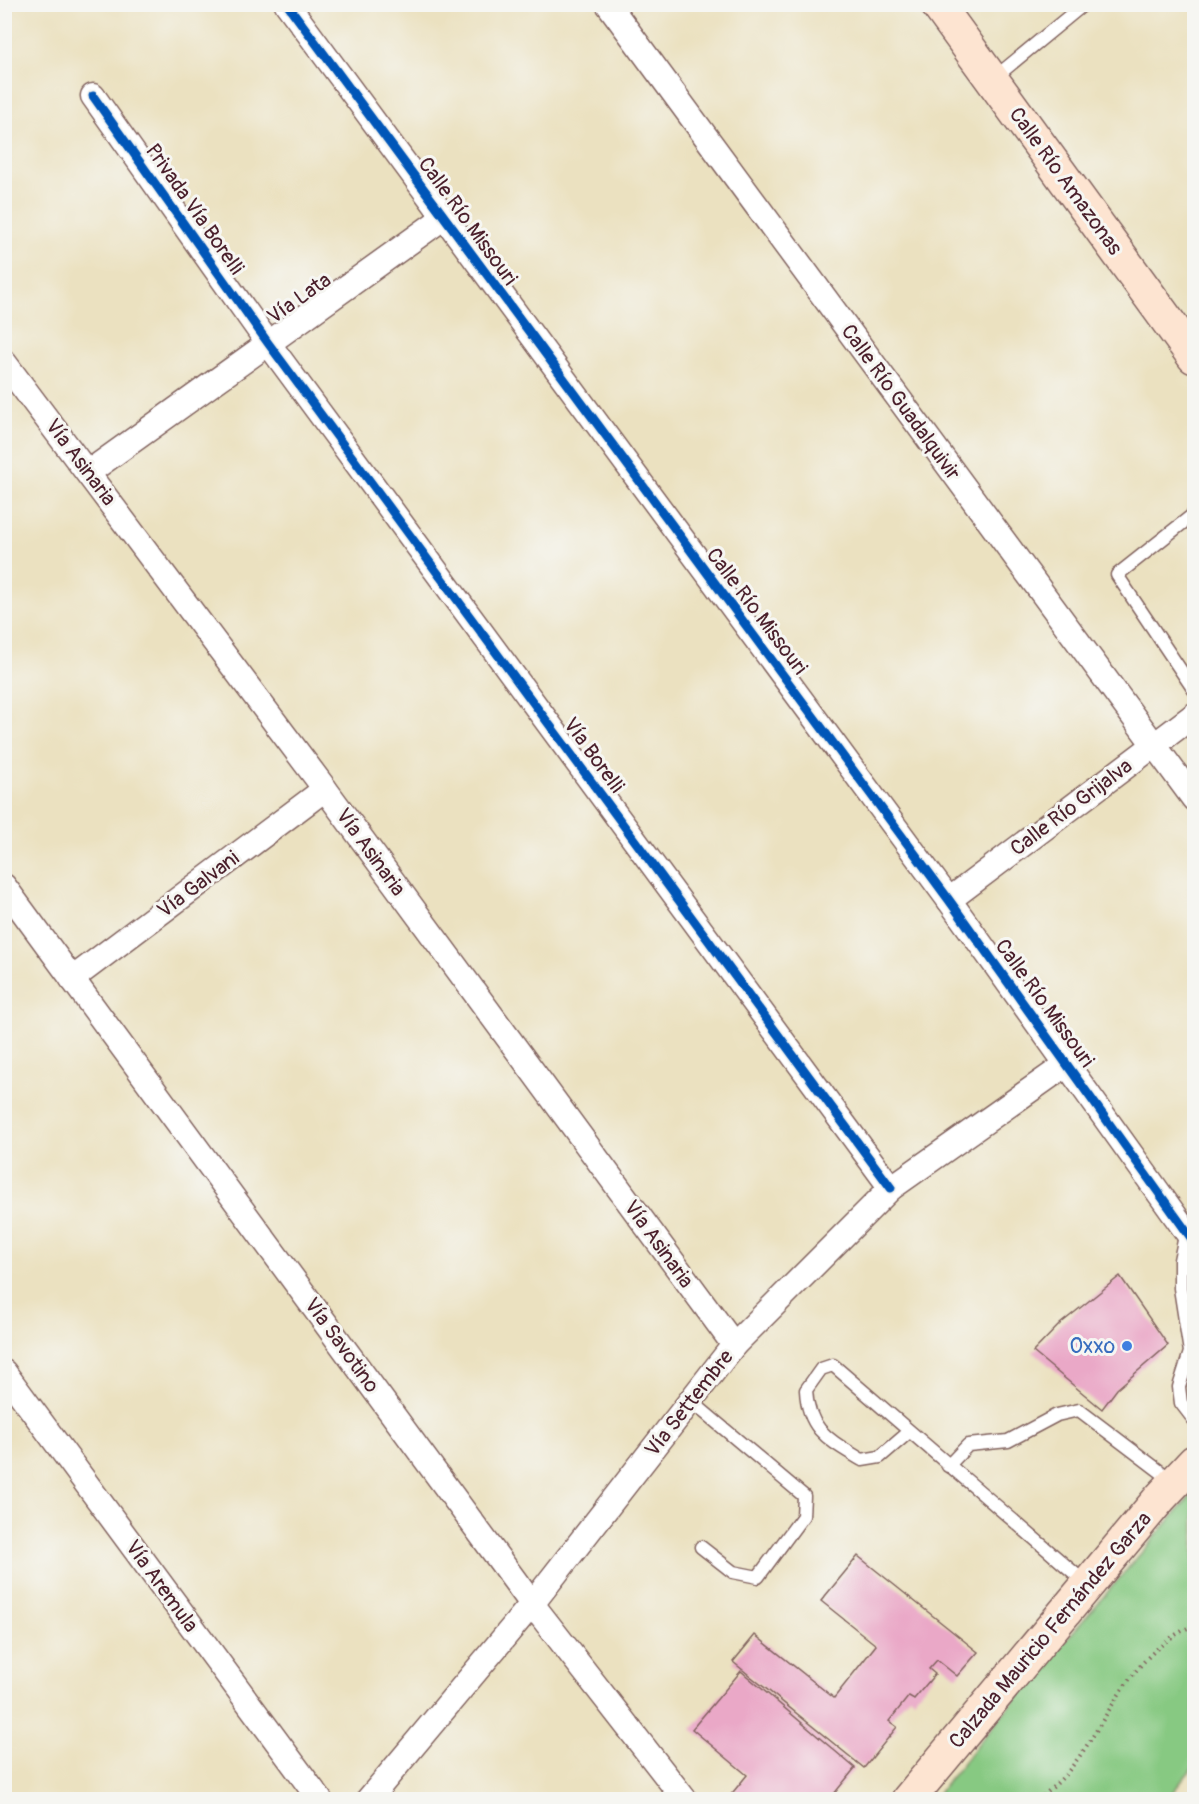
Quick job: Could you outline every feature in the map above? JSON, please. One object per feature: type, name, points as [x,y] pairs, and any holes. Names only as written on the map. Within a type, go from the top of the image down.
[{"type":"street","name":"Calle Río Missouri","points":[[287,4],[949,900],[1190,1237]]},
{"type":"street","name":"Calle Río Guadalquivir","points":[[608,4],[1194,799]]},
{"type":"street","name":"Calle Río Amazonas","points":[[937,4],[1194,357]]},
{"type":"street","name":"Privada Vía Borelli","points":[[93,96],[268,343]]},
{"type":"street","name":"Vía Lata","points":[[89,472],[443,218]]},
{"type":"street","name":"Vía Borelli","points":[[268,343],[891,1188]]},
{"type":"street","name":"Vía Asinaria","points":[[4,362],[89,472],[325,789],[734,1346]]},
{"type":"street","name":"Calle Río Grijalva","points":[[949,900],[1194,715]]},
{"type":"street","name":"Vía Galvani","points":[[72,979],[325,789]]},
{"type":"street","name":"Vía Savotino","points":[[4,886],[532,1604],[685,1800]]},
{"type":"street","name":"Vía Settembre","points":[[368,1800],[532,1604],[734,1346],[891,1188],[1067,1064]]},
{"type":"street","name":"Vía Aremula","points":[[4,1372],[320,1800]]},
{"type":"street","name":"Calzada Mauricio Fernández Garza","points":[[908,1800],[1185,1472]]},
{"type":"lane","points":[[992,80],[1084,4]]},
{"type":"lane","points":[[1194,514],[1117,575],[1194,690]]},
{"type":"lane","points":[[1190,1237],[1180,1260],[1180,1288],[1190,1352],[1179,1387],[1181,1403],[1194,1420]]},
{"type":"lane","points":[[909,1432],[880,1458],[862,1460],[825,1437],[807,1411],[806,1390],[822,1369],[833,1365],[1088,1585]]},
{"type":"lane","points":[[691,1401],[804,1496],[803,1516],[758,1577],[734,1572],[701,1547]]},
{"type":"lane","points":[[948,1466],[968,1445],[1008,1441],[1057,1415],[1079,1410],[1185,1472]]},
{"type":"path","points":[[1039,1800],[1066,1774],[1128,1680],[1152,1651],[1194,1625]]},
{"type":"green space","points":[[1194,1492],[1194,1766],[1167,1799],[933,1799],[1021,1692]]},
{"type":"building","points":[[1120,1276],[1168,1345],[1117,1389],[1102,1409],[1033,1352],[1060,1324]]},
{"type":"building","points":[[858,1556],[978,1652],[957,1676],[937,1660],[929,1669],[935,1674],[914,1699],[909,1696],[889,1721],[897,1727],[864,1768],[733,1662],[755,1635],[834,1698],[876,1645],[821,1601]]},
{"type":"building","points":[[741,1671],[855,1768],[829,1800],[732,1800],[729,1797],[747,1775],[692,1729]]},
{"type":"cycle path","points":[[287,4],[949,900],[1194,1242]]},
{"type":"cycle path","points":[[93,96],[268,343],[891,1188]]},
{"type":"place","name":"Oxxo","points":[[1127,1346]]}]
